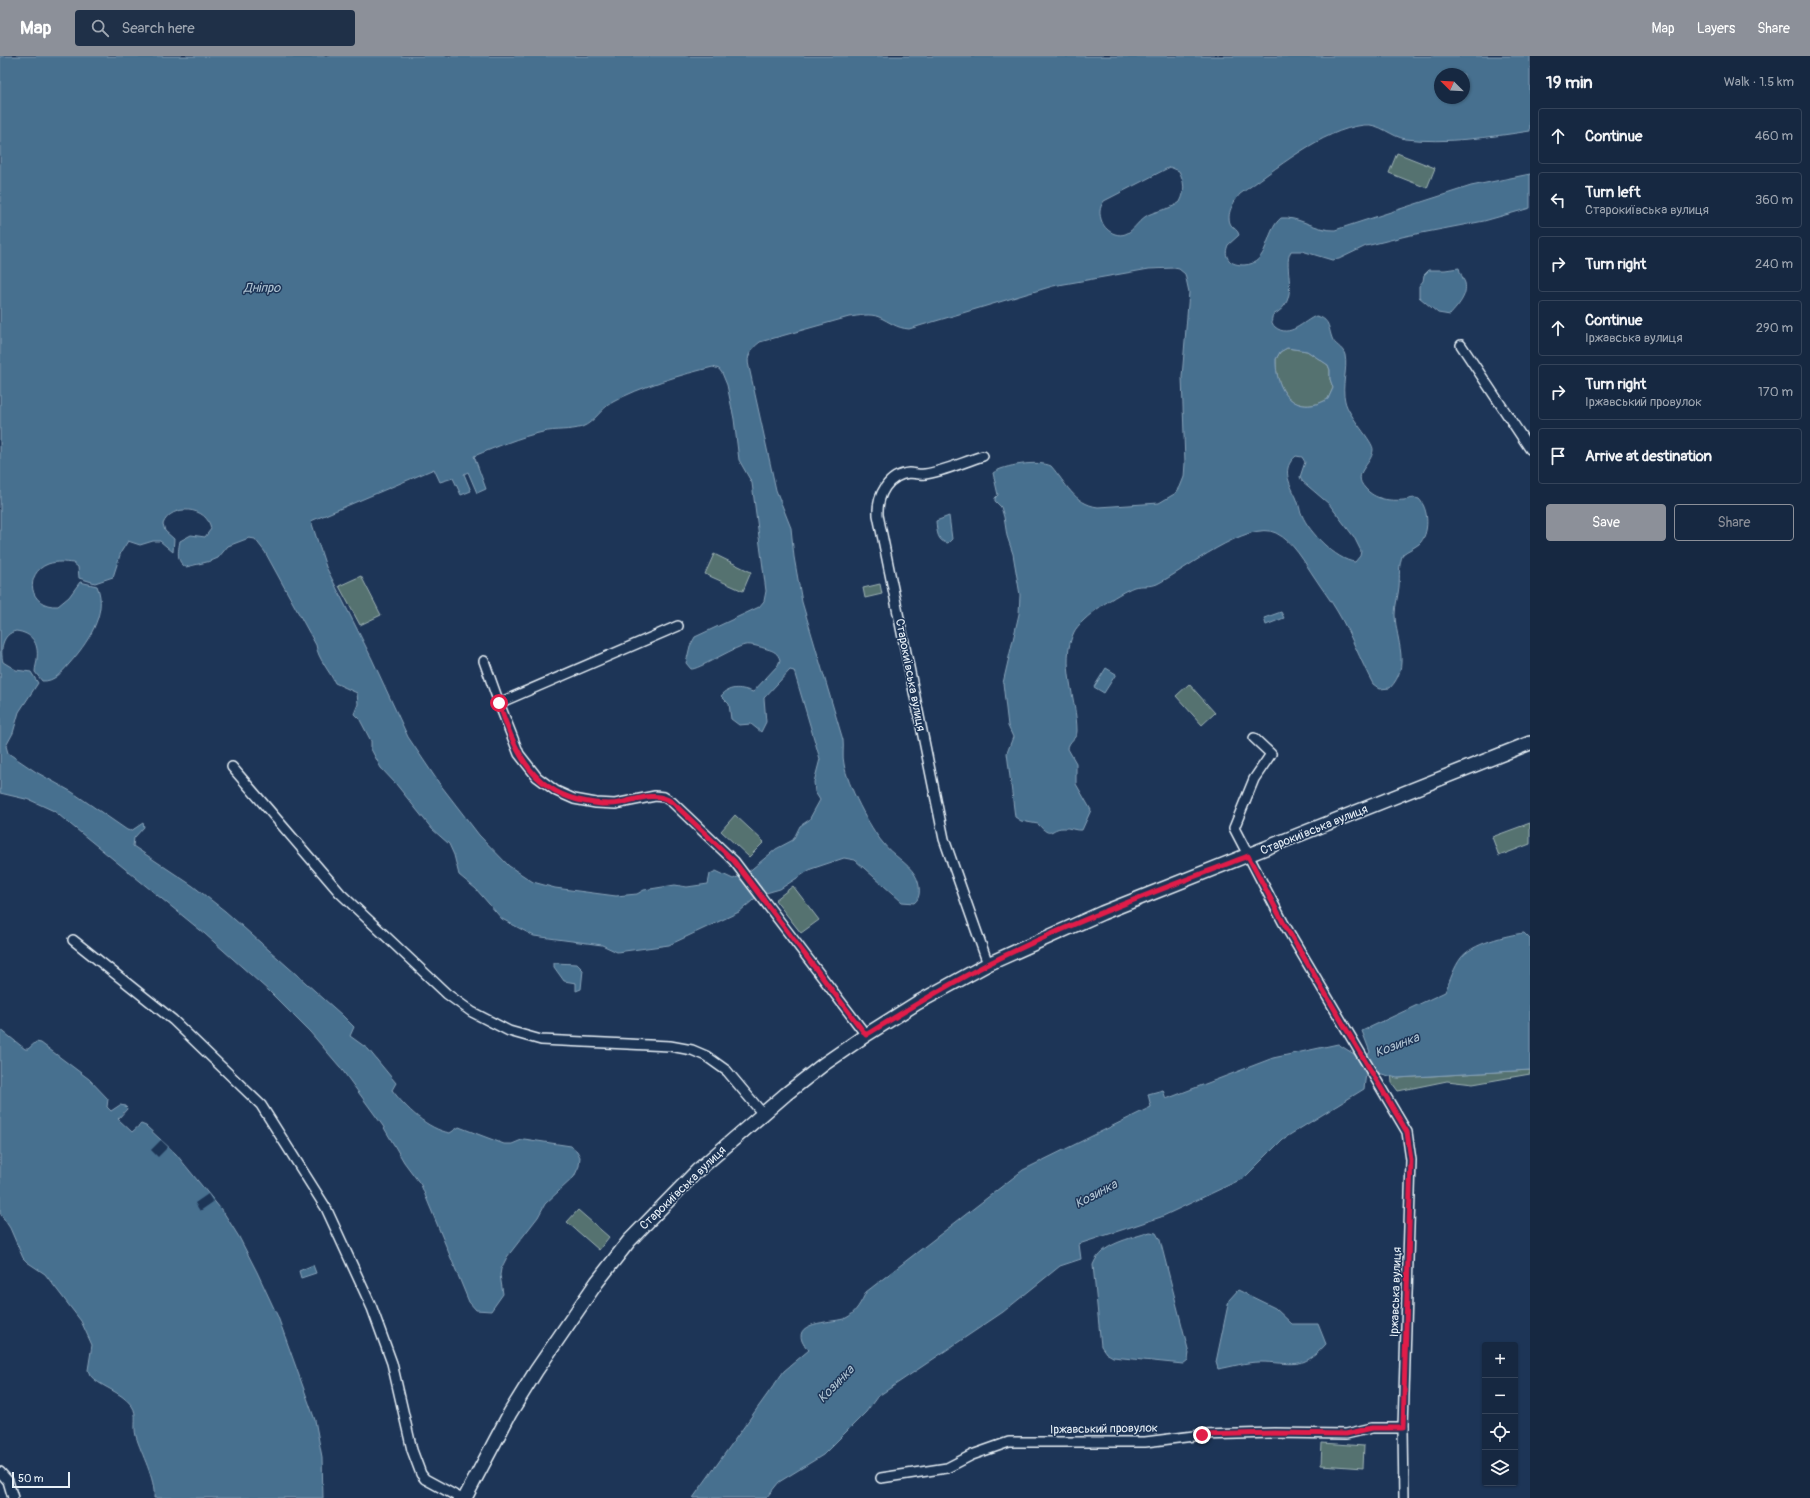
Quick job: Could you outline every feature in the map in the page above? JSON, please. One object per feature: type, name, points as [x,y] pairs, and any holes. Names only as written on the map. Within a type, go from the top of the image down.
[{"type":"street","points":[[1460,345],[1530,449]]},
{"type":"street","name":"Старокиївська вулиця","points":[[984,456],[924,474],[909,473],[895,477],[881,494],[878,504],[878,515],[944,838],[988,964]]},
{"type":"street","points":[[499,703],[678,626]]},
{"type":"street","points":[[484,661],[519,754],[537,777],[550,788],[574,799],[602,804],[619,803],[650,796],[664,797],[672,802],[734,861],[866,1035]]},
{"type":"street","name":"Іржавська вулиця","points":[[1254,738],[1271,754],[1254,779],[1234,828],[1283,922],[1352,1042],[1407,1132],[1411,1160],[1403,1428],[1404,1498]]},
{"type":"street","name":"Старокиївська вулиця","points":[[465,1498],[520,1395],[597,1282],[629,1241],[697,1171],[824,1064],[866,1035],[917,1003],[988,964],[1102,913],[1530,743]]},
{"type":"street","points":[[232,767],[319,869],[353,906],[447,994],[472,1012],[509,1031],[541,1040],[670,1046],[692,1050],[706,1056],[727,1071],[764,1114]]},
{"type":"street","points":[[73,940],[173,1020],[261,1105],[326,1208],[372,1308],[392,1363],[412,1450],[421,1474],[425,1479],[460,1498]]},
{"type":"street","name":"Іржавський провулок","points":[[881,1478],[947,1468],[972,1455],[1009,1442],[1145,1442],[1202,1435],[1274,1433],[1346,1434],[1372,1428],[1403,1428]]},
{"type":"street","points":[[0,1472],[8,1481],[13,1498]]},
{"type":"green space","points":[[1397,153],[1435,168],[1427,188],[1389,173]]},
{"type":"green space","points":[[1287,348],[1307,351],[1328,365],[1333,388],[1328,399],[1316,404],[1306,405],[1297,403],[1289,398],[1283,391],[1279,381],[1276,359],[1280,352]]},
{"type":"green space","points":[[714,554],[751,572],[743,591],[705,574]]},
{"type":"green space","points":[[361,576],[381,615],[360,625],[339,586]]},
{"type":"green space","points":[[880,584],[882,594],[865,598],[863,588]]},
{"type":"green space","points":[[1189,684],[1215,713],[1202,725],[1176,696]]},
{"type":"green space","points":[[735,815],[764,842],[749,857],[721,831]]},
{"type":"green space","points":[[1530,823],[1530,844],[1499,856],[1492,837]]},
{"type":"green space","points":[[793,886],[819,920],[801,933],[775,900]]},
{"type":"green space","points":[[1530,1070],[1530,1074],[1473,1084],[1447,1081],[1398,1091],[1392,1083],[1391,1072],[1398,1078]]},
{"type":"green space","points":[[578,1210],[609,1237],[599,1250],[567,1222]]},
{"type":"green space","points":[[1322,1443],[1364,1446],[1363,1468],[1321,1465]]},
{"type":"water","name":"Дніпро","points":[[0,56],[1530,56],[1530,131],[1468,139],[1437,141],[1401,138],[1370,125],[1348,128],[1299,152],[1240,194],[1233,204],[1229,217],[1231,225],[1239,235],[1228,245],[1226,254],[1232,262],[1244,265],[1252,263],[1263,253],[1272,231],[1281,218],[1294,219],[1328,230],[1335,230],[1471,186],[1530,174],[1530,208],[1484,221],[1406,236],[1366,246],[1339,259],[1332,260],[1302,251],[1291,251],[1288,266],[1290,283],[1287,301],[1282,309],[1273,315],[1272,318],[1272,322],[1275,327],[1286,331],[1296,328],[1316,316],[1321,317],[1326,321],[1333,340],[1345,355],[1346,366],[1344,395],[1347,407],[1369,441],[1373,450],[1372,455],[1361,473],[1361,483],[1373,495],[1383,499],[1404,500],[1417,498],[1425,509],[1427,522],[1423,540],[1403,554],[1400,562],[1399,587],[1395,615],[1401,662],[1400,671],[1396,680],[1390,688],[1380,689],[1373,684],[1347,629],[1334,607],[1298,553],[1288,542],[1276,533],[1264,531],[1249,533],[1216,548],[1157,584],[1137,586],[1127,590],[1101,606],[1084,620],[1074,632],[1070,644],[1068,669],[1077,734],[1069,744],[1068,749],[1076,763],[1076,784],[1091,810],[1082,830],[1059,828],[1049,832],[1038,824],[1021,821],[1015,817],[1007,753],[1013,737],[1008,726],[1003,683],[1019,614],[1020,595],[1013,554],[1007,536],[1004,517],[1001,507],[995,501],[995,498],[998,495],[993,473],[998,470],[1021,464],[1045,464],[1051,466],[1071,492],[1083,502],[1098,507],[1159,503],[1176,493],[1184,477],[1185,463],[1182,377],[1189,292],[1185,274],[1179,269],[1174,268],[1149,269],[1053,286],[909,329],[897,326],[872,315],[849,317],[760,342],[754,347],[749,356],[748,363],[776,490],[791,528],[794,557],[802,602],[843,740],[843,758],[846,773],[860,805],[878,836],[917,878],[919,894],[917,901],[914,903],[902,902],[855,860],[844,858],[811,869],[780,889],[759,895],[739,912],[669,945],[617,952],[602,945],[534,936],[502,919],[476,889],[459,875],[454,855],[449,844],[432,829],[396,784],[381,768],[371,749],[371,741],[360,720],[354,714],[358,704],[357,693],[335,683],[321,660],[316,645],[265,552],[255,539],[249,538],[228,546],[218,558],[211,561],[186,567],[179,559],[178,552],[180,541],[191,535],[205,537],[211,529],[208,521],[197,512],[181,510],[167,517],[163,524],[165,531],[174,539],[173,552],[160,541],[153,541],[140,545],[128,541],[121,552],[113,577],[95,583],[79,578],[78,567],[73,563],[54,562],[40,568],[35,575],[33,589],[35,596],[40,602],[58,606],[69,597],[80,582],[97,586],[100,596],[100,607],[94,628],[82,648],[64,670],[50,680],[42,681],[35,672],[37,648],[30,637],[22,632],[16,631],[8,635],[5,639],[2,648],[3,662],[16,670],[31,672],[38,683],[19,712],[13,733],[6,746],[8,753],[36,772],[72,792],[127,830],[131,831],[143,823],[144,827],[134,838],[133,846],[193,886],[225,911],[342,1015],[354,1027],[350,1036],[368,1049],[396,1083],[392,1090],[410,1110],[425,1122],[441,1131],[450,1133],[459,1127],[504,1144],[512,1144],[524,1139],[571,1146],[577,1151],[580,1157],[579,1166],[574,1177],[545,1204],[538,1217],[507,1257],[501,1269],[500,1275],[503,1294],[491,1311],[476,1310],[469,1302],[421,1185],[404,1162],[383,1126],[340,1067],[310,1032],[269,991],[205,934],[54,811],[30,800],[0,793]],"holes":[[[1170,167],[1179,171],[1182,179],[1184,190],[1180,202],[1148,215],[1133,229],[1125,234],[1115,234],[1104,226],[1100,214],[1100,209],[1104,201]],[[1287,348],[1307,351],[1328,365],[1333,388],[1328,399],[1316,404],[1306,405],[1297,403],[1289,398],[1283,391],[1279,381],[1276,359],[1280,352]],[[713,367],[719,369],[727,385],[734,419],[739,460],[752,483],[766,591],[764,601],[759,607],[695,637],[690,646],[686,663],[691,669],[695,668],[745,645],[759,647],[777,654],[780,660],[778,665],[753,692],[736,688],[728,690],[721,696],[729,704],[731,719],[739,725],[751,724],[761,732],[766,722],[764,698],[790,670],[794,671],[820,759],[814,782],[815,792],[820,800],[809,820],[800,826],[793,840],[776,849],[747,873],[733,879],[716,871],[710,874],[708,884],[687,887],[675,885],[644,890],[637,894],[616,896],[555,888],[533,882],[509,866],[479,835],[439,783],[408,737],[372,659],[326,567],[311,521],[434,469],[440,482],[453,478],[461,495],[471,491],[464,474],[468,472],[477,493],[486,489],[474,456],[508,442],[534,434],[582,427],[591,422],[609,405],[624,396],[648,386],[688,373]],[[1296,456],[1302,457],[1305,462],[1300,477],[1302,481],[1329,504],[1354,537],[1361,551],[1360,556],[1355,562],[1348,560],[1332,551],[1317,537],[1306,522],[1289,481],[1288,471],[1291,461]]]},
{"type":"water","points":[[1459,268],[1466,287],[1464,296],[1450,315],[1438,313],[1419,297],[1419,286],[1423,281],[1424,275],[1429,270]]},
{"type":"water","points":[[949,516],[952,539],[948,543],[942,541],[940,538],[937,532],[936,521]]},
{"type":"water","points":[[1281,612],[1284,618],[1266,625],[1264,618]]},
{"type":"water","points":[[1106,668],[1116,674],[1104,693],[1094,687]]},
{"type":"water","name":"Козинка","points":[[1524,933],[1530,939],[1530,1070],[1397,1078],[1378,1073],[1367,1056],[1370,1052],[1362,1031],[1445,992],[1454,970],[1461,958],[1473,948],[1499,938]]},
{"type":"water","points":[[554,963],[577,964],[583,970],[581,989],[576,991],[576,983],[564,981],[554,967]]},
{"type":"water","points":[[0,1029],[25,1049],[28,1049],[36,1042],[41,1043],[89,1079],[108,1099],[107,1107],[111,1111],[120,1105],[126,1106],[127,1109],[118,1119],[132,1132],[141,1124],[146,1126],[176,1154],[224,1213],[239,1237],[278,1317],[315,1420],[322,1457],[323,1498],[154,1498],[151,1475],[136,1436],[134,1409],[122,1396],[98,1382],[90,1375],[88,1370],[92,1345],[81,1321],[45,1274],[23,1258],[10,1228],[0,1213]]},
{"type":"water","name":"Козинка","points":[[1338,1044],[1354,1054],[1366,1073],[1364,1089],[1283,1139],[1244,1178],[1161,1217],[1079,1244],[1081,1259],[1060,1266],[1003,1312],[877,1397],[866,1412],[823,1455],[779,1482],[766,1498],[693,1498],[784,1371],[809,1350],[802,1341],[801,1334],[804,1329],[817,1324],[841,1320],[852,1314],[858,1307],[866,1292],[1023,1170],[1151,1107],[1148,1094],[1163,1090],[1166,1099],[1273,1058]]},
{"type":"water","points":[[1150,1232],[1156,1233],[1160,1240],[1189,1353],[1188,1360],[1183,1364],[1113,1357],[1106,1353],[1101,1346],[1093,1265],[1102,1252],[1109,1247]]},
{"type":"water","points":[[313,1265],[316,1273],[301,1278],[299,1271]]},
{"type":"water","points":[[1238,1290],[1275,1308],[1292,1324],[1318,1324],[1326,1344],[1310,1359],[1296,1364],[1254,1362],[1218,1369],[1216,1362],[1229,1300]]},
{"type":"pier","points":[[161,1140],[168,1147],[158,1157],[151,1150]]},
{"type":"pier","points":[[208,1194],[213,1202],[200,1211],[195,1203]]},
{"type":"route","points":[[499,703],[511,738],[519,754],[537,777],[556,791],[574,799],[596,803],[615,804],[650,796],[664,797],[672,802],[719,845],[734,861],[866,1035],[917,1003],[988,964],[1102,913],[1248,856],[1283,922],[1352,1042],[1407,1132],[1411,1160],[1403,1428],[1372,1428],[1346,1434],[1274,1433],[1202,1435]]}]
